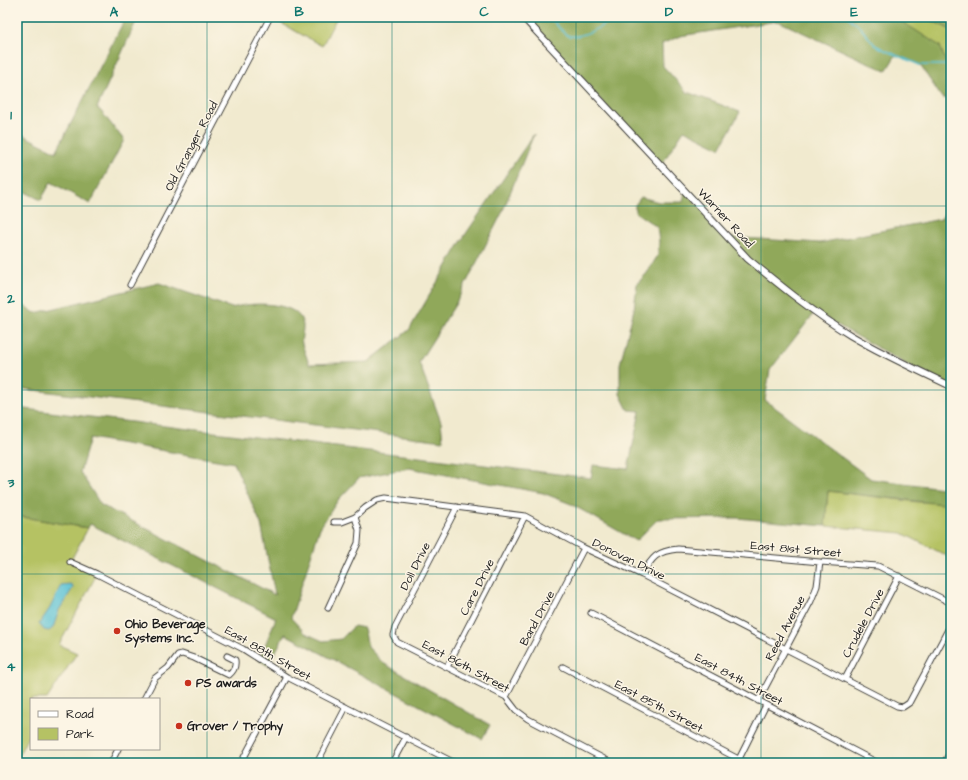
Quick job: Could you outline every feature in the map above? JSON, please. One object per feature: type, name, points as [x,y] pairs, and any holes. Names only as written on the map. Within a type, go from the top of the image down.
[{"type":"main road","points":[[17,22],[20,17]]},
{"type":"main road","name":"Warner Road","points":[[523,17],[748,259],[785,290],[851,336],[951,386]]},
{"type":"street","name":"Old Granger Road","points":[[130,285],[270,17]]},
{"type":"street","name":"Donovan Drive","points":[[334,522],[342,522],[355,517],[377,500],[386,498],[525,516],[584,548],[642,575],[897,706],[903,707],[909,703],[951,624]]},
{"type":"street","name":"Doll Drive","points":[[393,635],[395,627],[457,507]]},
{"type":"street","name":"Care Drive","points":[[447,667],[525,516]]},
{"type":"street","points":[[328,608],[358,543],[359,530],[355,517]]},
{"type":"street","name":"Band Drive","points":[[506,697],[584,548]]},
{"type":"street","name":"East 81st Street","points":[[642,575],[650,561],[658,554],[667,550],[678,549],[878,566],[951,604]]},
{"type":"street","name":"East 88th Street","points":[[70,562],[97,574],[243,649],[286,677],[455,763]]},
{"type":"street","name":"Reed Avenue","points":[[758,701],[811,601],[817,586],[820,562]]},
{"type":"street","name":"Crudele Drive","points":[[845,679],[899,576]]},
{"type":"street","name":"East 84th Street","points":[[590,613],[878,763]]},
{"type":"street","name":"East 86th Street","points":[[393,635],[397,642],[506,697],[516,710],[528,719],[612,763]]},
{"type":"street","points":[[145,698],[155,678],[168,668],[178,655],[182,654],[194,658],[229,675],[236,665],[235,660],[227,656]]},
{"type":"street","name":"East 85th Street","points":[[563,667],[738,761],[746,763]]},
{"type":"street","points":[[241,763],[286,677]]},
{"type":"street","points":[[738,761],[766,705]]},
{"type":"street","points":[[317,763],[346,707]]},
{"type":"street","points":[[392,763],[406,737]]},
{"type":"street","points":[[111,763],[118,750]]},
{"type":"street","points":[[944,763],[951,751]]},
{"type":"green space","points":[[126,17],[138,17],[97,108],[124,140],[90,204],[51,182],[41,200],[17,188],[17,132],[56,152]]},
{"type":"green space","points":[[270,17],[337,17],[322,46]]},
{"type":"green space","points":[[523,17],[895,17],[940,46],[947,65],[951,65],[951,99],[942,98],[920,65],[896,55],[886,71],[778,21],[680,36],[662,44],[663,66],[687,92],[740,112],[720,148],[684,130],[661,165]]},
{"type":"green space","points":[[895,17],[925,17],[951,30],[951,65],[947,65]]},
{"type":"green space","points":[[925,17],[951,17],[951,30]]},
{"type":"green space","points":[[534,134],[502,213],[455,305],[419,362],[441,422],[443,441],[17,388],[17,301],[35,313],[159,283],[232,308],[248,305],[270,304],[289,309],[296,313],[301,319],[303,328],[302,344],[309,364],[368,362],[409,330],[465,235]]},
{"type":"green space","points":[[685,191],[728,237],[820,243],[941,219],[951,204],[951,386],[911,367],[815,312],[770,370],[765,400],[871,479],[951,489],[951,505],[828,491],[825,526],[737,518],[658,519],[636,541],[571,504],[543,493],[409,468],[359,478],[338,500],[320,528],[291,618],[305,633],[323,641],[341,639],[354,626],[364,628],[368,647],[383,663],[490,725],[482,739],[285,634],[268,666],[259,660],[276,618],[90,524],[88,528],[17,516],[17,408],[591,478],[593,465],[628,469],[640,411],[628,410],[620,394],[620,364],[634,309],[637,284],[647,273],[658,255],[659,242],[657,227],[635,212],[635,205],[641,197],[659,202],[683,202]],"holes":[[[90,438],[234,463],[261,524],[275,595],[101,505],[80,472]]]},
{"type":"green space","points":[[828,491],[918,502],[951,502],[951,558],[902,533],[825,526]]},
{"type":"green space","points":[[17,516],[88,528],[70,562],[97,574],[59,645],[77,653],[48,698],[30,698],[30,733],[17,758]]},
{"type":"water","points":[[70,584],[73,588],[59,610],[53,628],[49,631],[44,630],[39,624],[50,608],[61,585]]},
{"type":"waterway","points":[[549,17],[567,35],[572,36],[591,32],[603,25],[611,17]]},
{"type":"waterway","points":[[848,17],[859,26],[875,45],[889,52],[920,65],[951,65]]},
{"type":"place","name":"Ohio Beverage Systems Inc.","points":[[117,631]]},
{"type":"place","name":"PS awards","points":[[188,683]]},
{"type":"place","name":"Grover / Trophy","points":[[179,726]]}]
